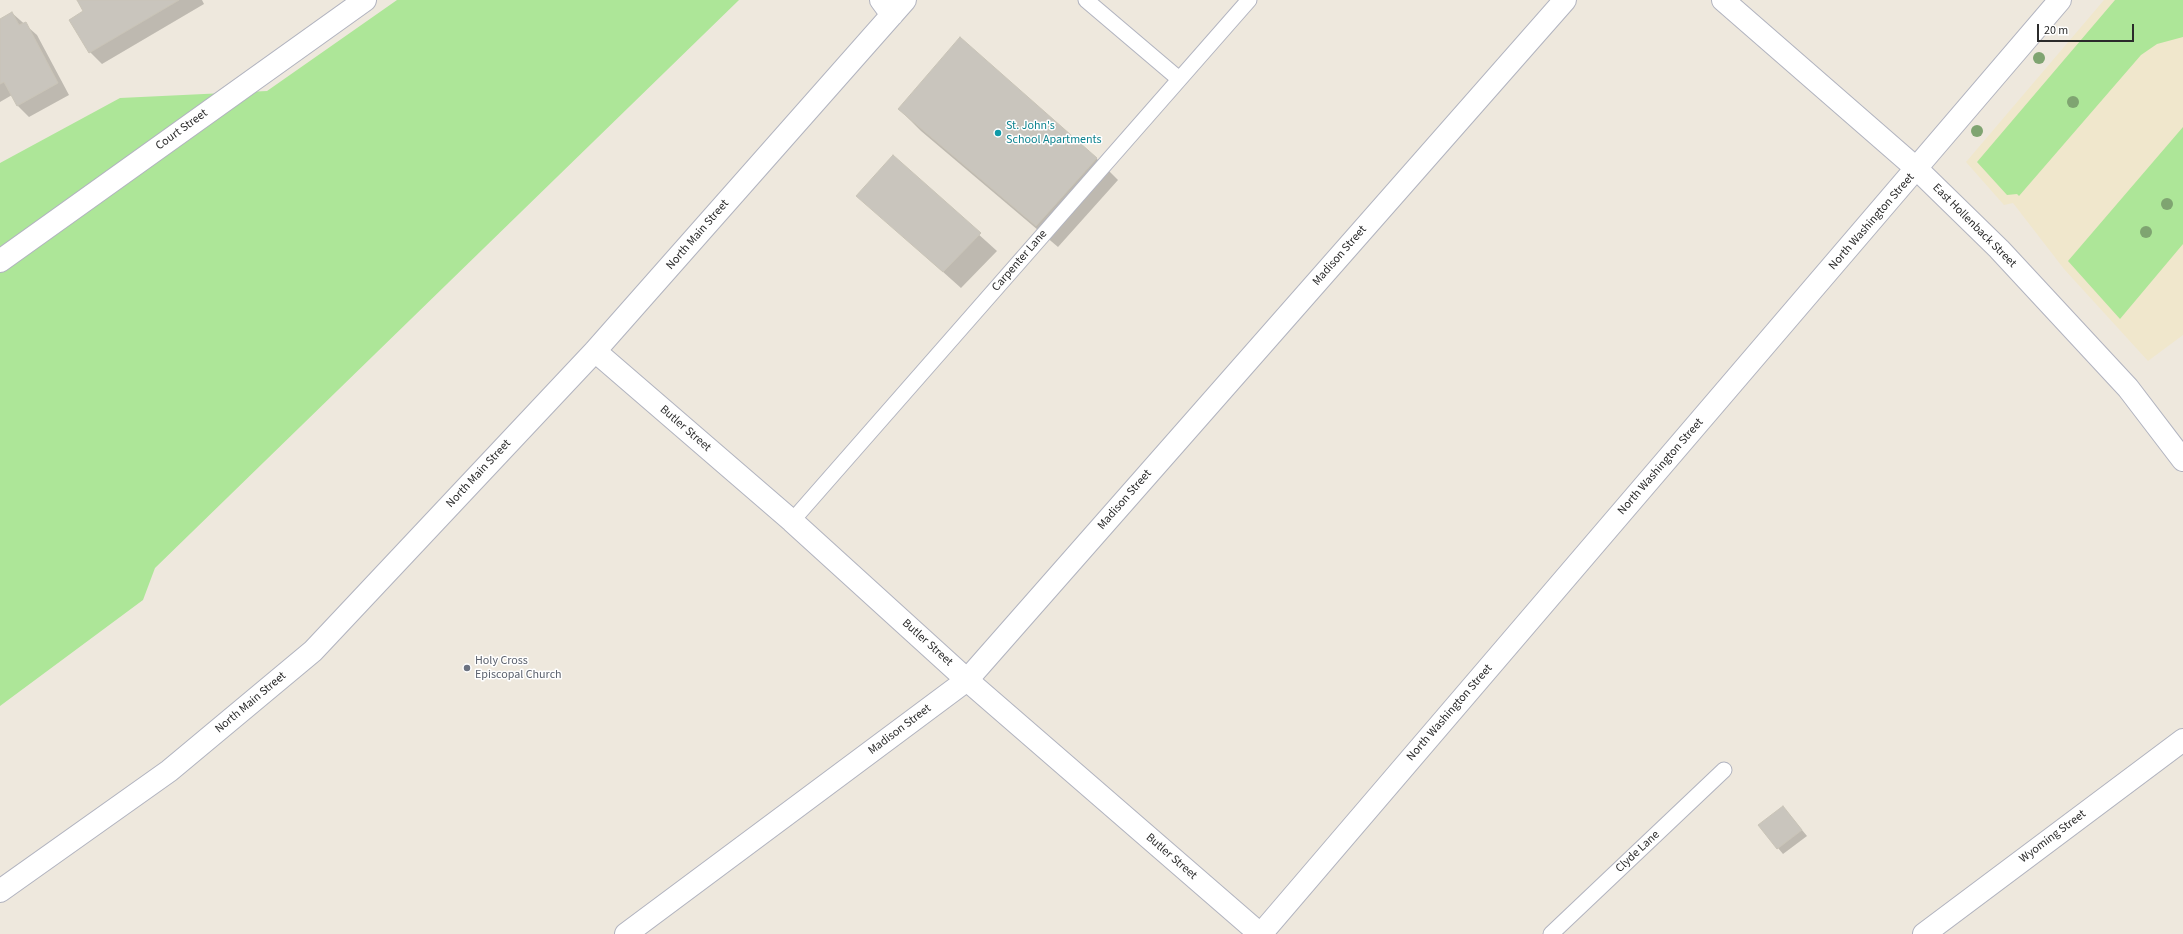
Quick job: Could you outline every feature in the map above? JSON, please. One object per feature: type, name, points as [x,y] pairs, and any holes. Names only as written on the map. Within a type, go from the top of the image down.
[{"type":"street","name":"Court Street","points":[[0,261],[365,0]]},
{"type":"street","name":"Madison Street","points":[[626,934],[967,680],[1565,0]]},
{"type":"street","name":"East Hollenback Street","points":[[1723,0],[1917,169],[1999,249],[2128,388],[2183,460]]},
{"type":"street","name":"North Washington Street","points":[[1261,934],[2060,0]]},
{"type":"street","name":"North Main Street","points":[[0,891],[169,771],[313,651],[595,351],[893,5]]},
{"type":"street","name":"Butler Street","points":[[595,351],[792,521],[967,680],[1261,934]]},
{"type":"street","name":"Wyoming Street","points":[[1924,934],[2183,740]]},
{"type":"lane","points":[[1086,0],[1179,80]]},
{"type":"lane","name":"Carpenter Lane","points":[[792,521],[1249,0]]},
{"type":"lane","name":"Clyde Lane","points":[[1551,934],[1724,770]]},
{"type":"shaded area","points":[[2104,0],[2183,0],[2183,335],[2148,361],[2064,269],[2013,203],[2004,205],[1966,162]]},
{"type":"green space","points":[[397,0],[739,0],[155,568],[143,600],[0,706],[0,163],[120,98],[267,91]]},
{"type":"green space","points":[[2115,0],[2183,0],[2183,37],[2157,44],[2141,55],[2019,196],[2017,194],[2007,195],[1977,162]]},
{"type":"green space","points":[[2183,127],[2183,244],[2120,319],[2068,261]]},
{"type":"building","points":[[77,0],[179,0],[89,53],[69,20],[83,11]]},
{"type":"building","points":[[12,12],[19,25],[26,22],[58,83],[17,106],[4,82],[0,84],[0,19]]},
{"type":"building","name":"St. John's School Apartments","points":[[960,37],[1097,158],[1036,226],[898,109]]},
{"type":"building","points":[[893,155],[981,233],[943,272],[856,196]]},
{"type":"building","points":[[1783,806],[1802,830],[1777,849],[1758,825]]},
{"type":"place","name":"St. John's School Apartments","points":[[998,133]]},
{"type":"place","name":"Holy Cross Episcopal Church","points":[[467,668]]}]
